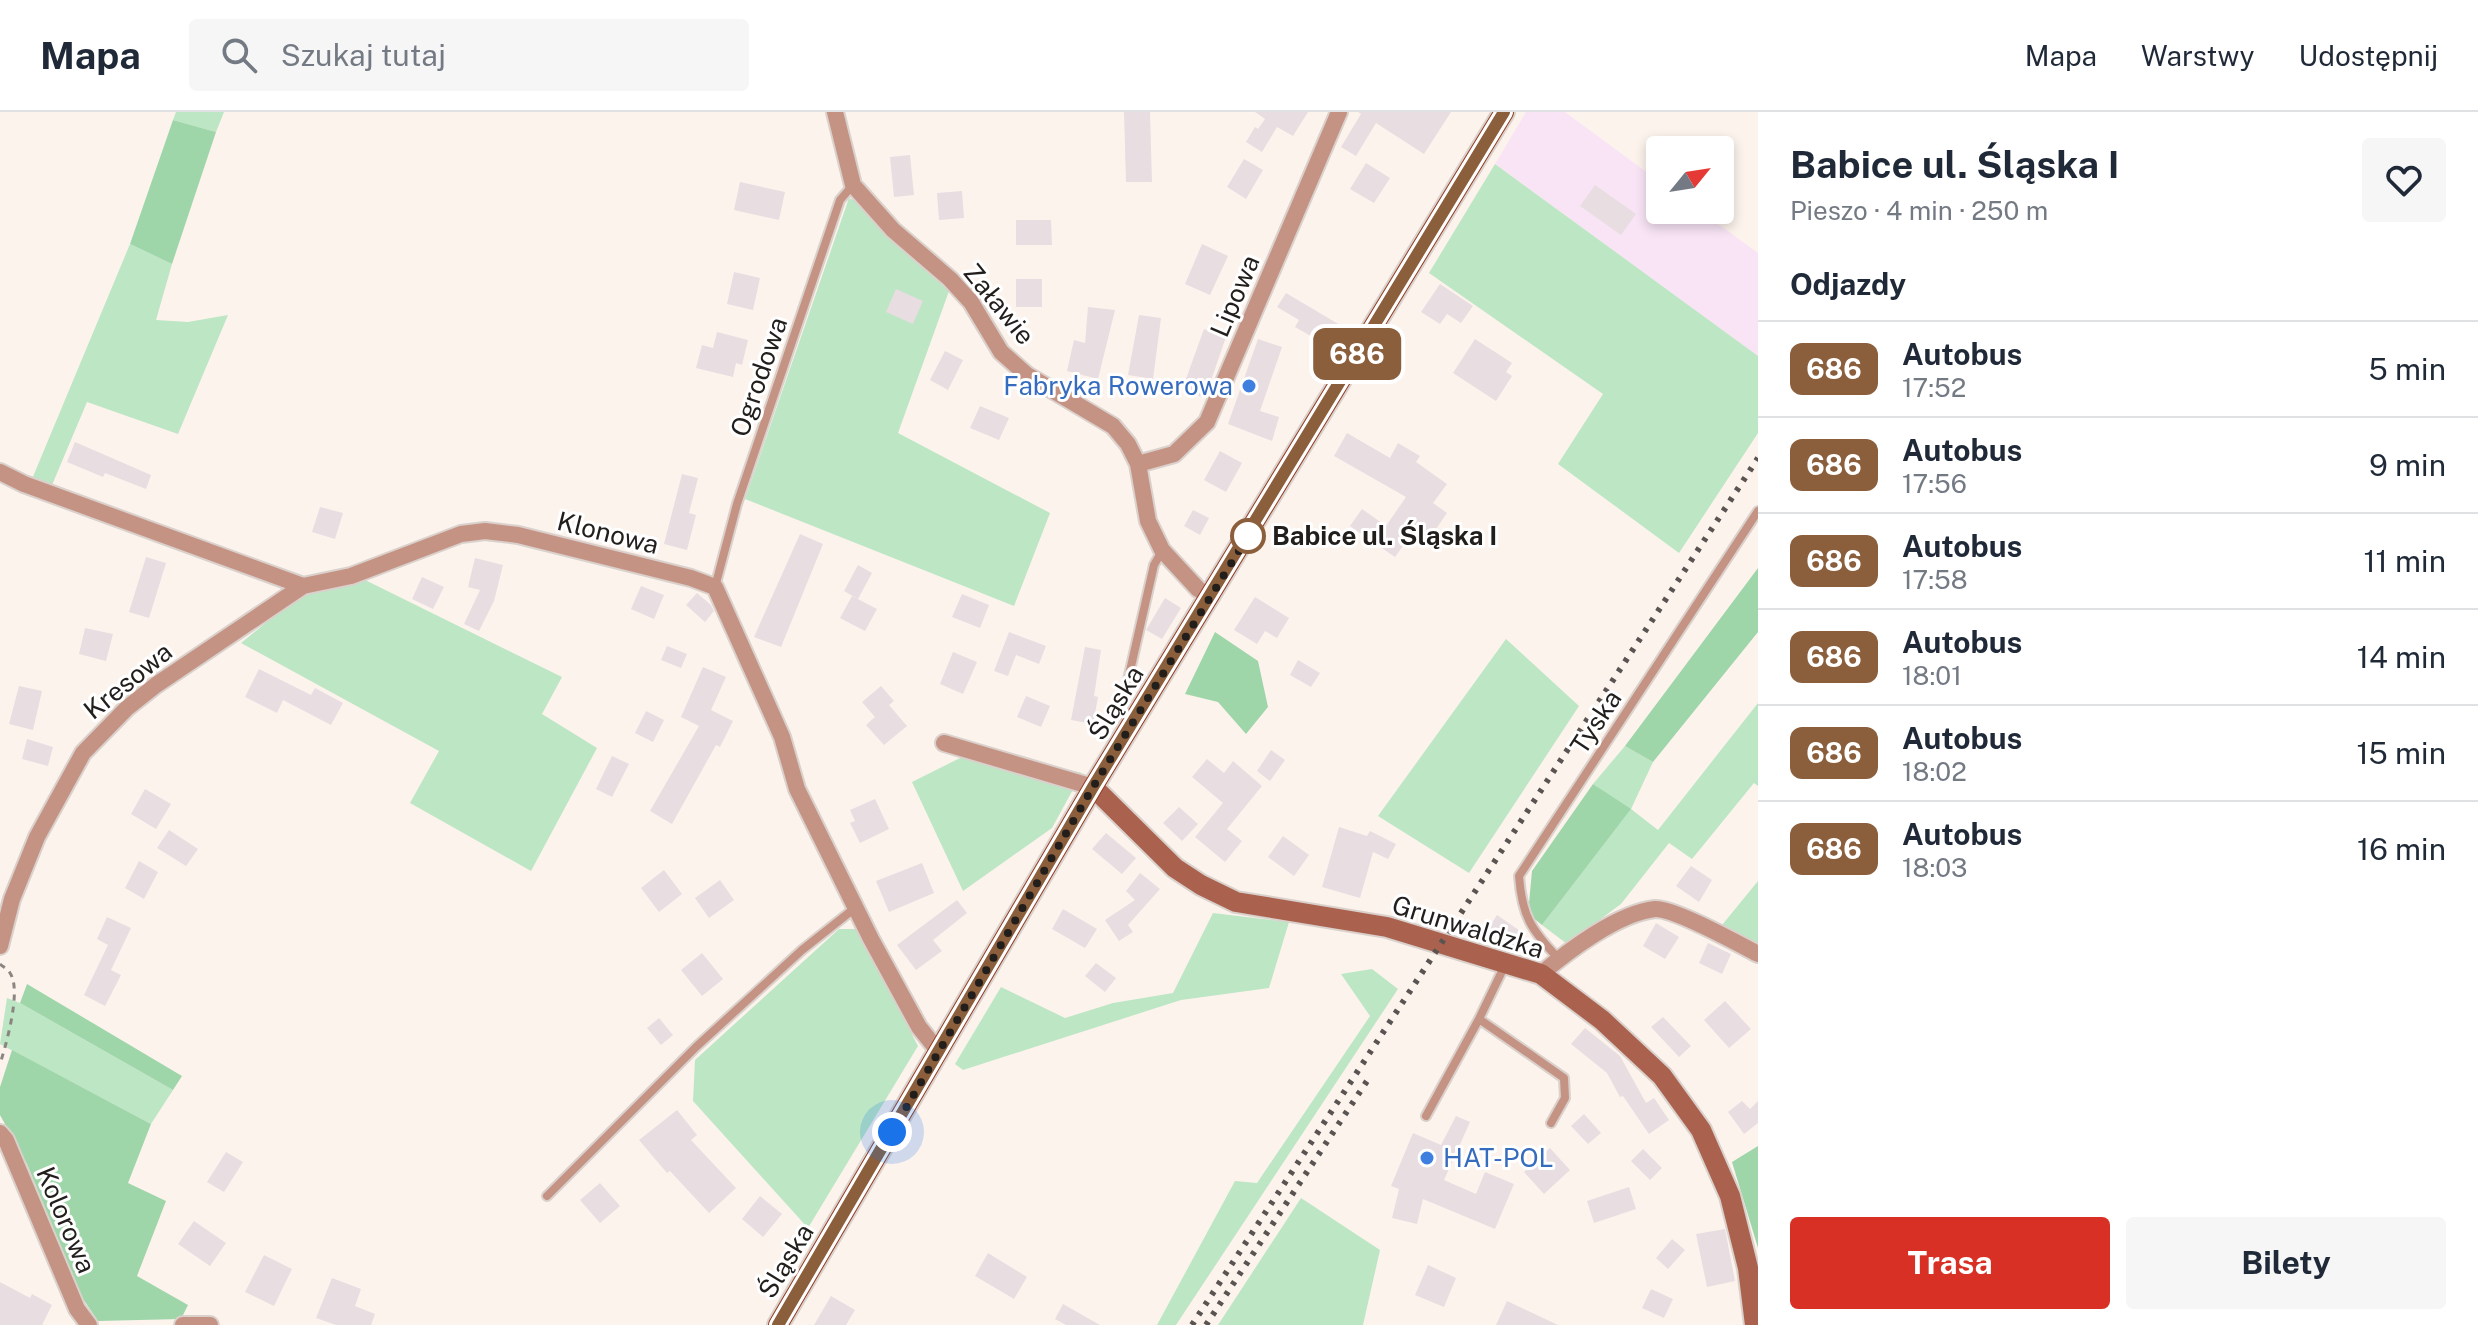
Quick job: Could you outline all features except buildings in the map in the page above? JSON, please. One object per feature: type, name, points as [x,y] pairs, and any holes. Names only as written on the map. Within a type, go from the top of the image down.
[{"type":"main road","name":"Śląska","points":[[778,1325],[1093,787],[1504,112]]},
{"type":"street","name":"Załawie","points":[[835,112],[853,185],[893,230],[950,279],[971,302],[1001,352],[1027,375],[1113,426],[1128,444],[1138,464],[1148,521],[1162,550],[1198,589],[1211,597]]},
{"type":"street","name":"Lipowa","points":[[1138,464],[1174,454],[1207,422],[1339,112]]},
{"type":"street","points":[[0,472],[24,484],[303,586]]},
{"type":"street","name":"Klonowa","points":[[303,586],[351,576],[461,534],[485,531],[518,535],[691,578],[715,587]]},
{"type":"street","name":"Kresowa","points":[[0,946],[12,899],[37,837],[72,768],[91,743],[156,685],[303,586]]},
{"type":"street","points":[[715,587],[782,737],[797,789],[855,908],[919,1027],[939,1052]]},
{"type":"street","points":[[944,743],[1093,787]]},
{"type":"street","name":"Grunwaldzka","points":[[1093,787],[1175,868],[1236,902],[1387,927],[1541,974],[1633,1047],[1662,1076],[1701,1130],[1730,1196],[1748,1268],[1755,1325]]},
{"type":"street","points":[[1541,974],[1623,918],[1657,909],[1719,932],[1758,954]]},
{"type":"street","name":"Kolorowa","points":[[0,1133],[6,1140],[77,1309],[89,1325]]},
{"type":"street","points":[[183,1325],[210,1325]]},
{"type":"lane","name":"Ogrodowa","points":[[715,587],[737,504],[840,200],[853,185]]},
{"type":"lane","name":"Tyska","points":[[1559,959],[1537,937],[1521,904],[1519,876],[1758,511]]},
{"type":"lane","points":[[1127,684],[1151,579],[1162,550]]},
{"type":"lane","points":[[547,1196],[696,1047],[802,950],[855,908]]},
{"type":"lane","points":[[1426,1116],[1505,965]]},
{"type":"lane","points":[[1479,1019],[1564,1078],[1565,1098],[1551,1123]]},
{"type":"path","points":[[0,964],[10,973],[14,984],[10,1032],[0,1064]]},
{"type":"shaded area","points":[[1526,112],[1565,112],[1646,172],[1646,224],[1718,224],[1758,253],[1758,356],[1495,164]]},
{"type":"green space","points":[[176,112],[224,112],[216,132],[173,120]]},
{"type":"green space","points":[[173,120],[216,132],[172,264],[130,244]]},
{"type":"green space","points":[[1495,164],[1758,356],[1758,433],[1679,553],[1558,464],[1603,394],[1429,273]]},
{"type":"green space","points":[[849,198],[860,203],[896,245],[949,291],[898,433],[1050,513],[1014,606],[745,499]]},
{"type":"green space","points":[[130,244],[172,264],[156,320],[188,322],[228,315],[178,434],[87,402],[52,485],[32,479]]},
{"type":"green space","points":[[1758,568],[1758,632],[1653,762],[1625,746]]},
{"type":"green space","points":[[361,578],[562,677],[542,714],[597,748],[531,871],[410,803],[439,751],[241,643],[301,594]]},
{"type":"green space","points":[[1215,632],[1258,661],[1268,707],[1246,734],[1218,702],[1185,694]]},
{"type":"green space","points":[[1506,639],[1579,706],[1469,873],[1378,816]]},
{"type":"green space","points":[[1758,703],[1758,786],[1754,783],[1692,859],[1669,843],[1621,904],[1567,944],[1542,925],[1630,810],[1593,784],[1625,746],[1653,762],[1631,809],[1658,830]]},
{"type":"green space","points":[[980,748],[1082,773],[1052,828],[963,891],[912,782]]},
{"type":"green space","points":[[1593,784],[1631,809],[1542,925],[1532,917],[1529,903],[1532,871]]},
{"type":"green space","points":[[1758,881],[1758,945],[1722,925]]},
{"type":"green space","points":[[1213,913],[1289,922],[1269,988],[1181,1000],[963,1070],[955,1064],[1001,987],[1065,1018],[1113,1003],[1173,993]]},
{"type":"green space","points":[[839,929],[857,929],[918,1046],[808,1228],[693,1101],[695,1060]]},
{"type":"green space","points":[[1372,969],[1398,989],[1176,1325],[1157,1325],[1235,1181],[1257,1183],[1370,1016],[1341,974]]},
{"type":"green space","points":[[27,984],[182,1076],[173,1090],[20,1003]]},
{"type":"green space","points":[[7,998],[173,1090],[151,1124],[0,1044]]},
{"type":"green space","points":[[12,1050],[151,1124],[128,1183],[166,1201],[137,1276],[188,1305],[181,1319],[98,1321],[81,1296],[27,1164],[0,1115],[0,1087]]},
{"type":"green space","points":[[1758,1146],[1758,1248],[1732,1162]]},
{"type":"green space","points":[[1301,1198],[1380,1250],[1363,1325],[1218,1325]]},
{"type":"railway","points":[[1192,1325],[1758,458]]},
{"type":"railway","points":[[1206,1325],[1367,1081]]},
{"type":"bus line","name":"686","points":[[778,1325],[1093,787],[1504,112]]},
{"type":"place","name":"Fabryka Rowerowa","points":[[1249,386]]},
{"type":"place","name":"Babice ul. Śląska I","points":[[1248,536]]},
{"type":"place","name":"HAT-POL","points":[[1427,1158]]},
{"type":"route","points":[[892,1132],[1093,787],[1248,536]]}]
